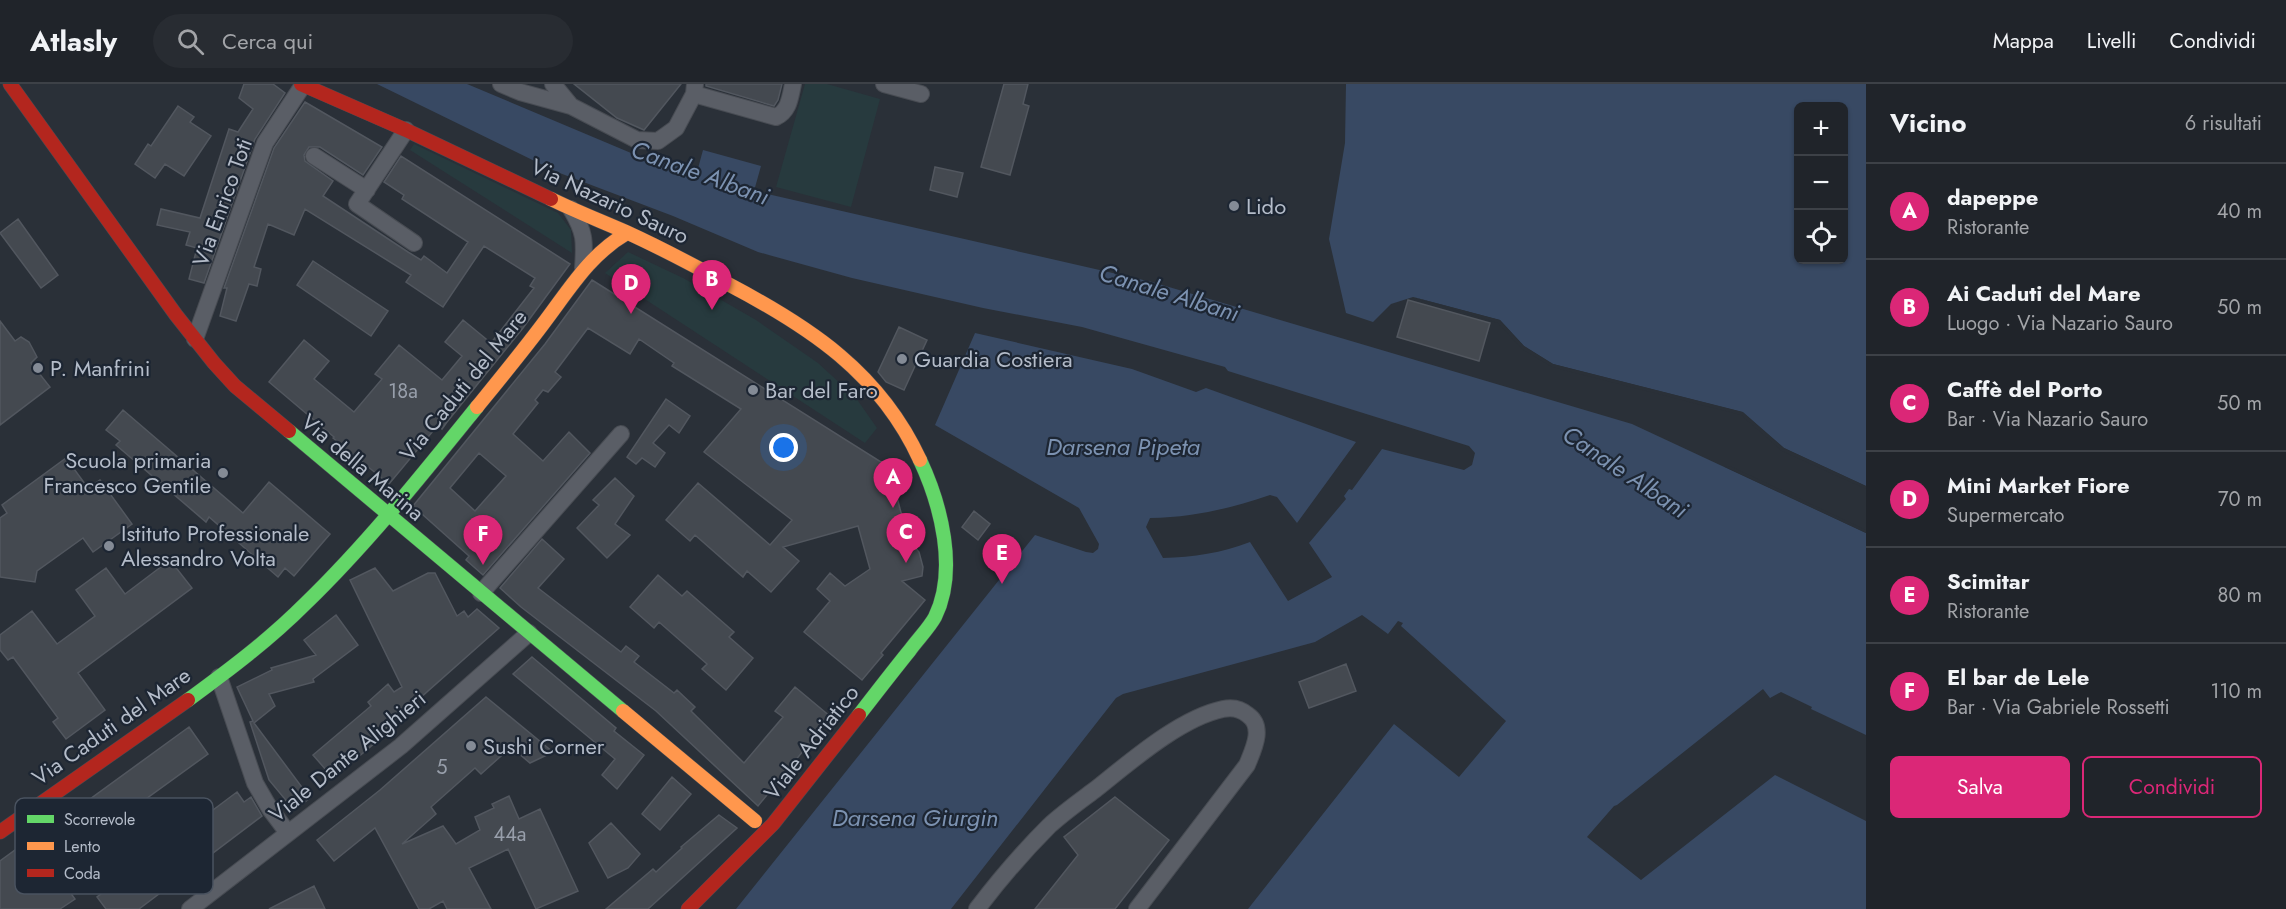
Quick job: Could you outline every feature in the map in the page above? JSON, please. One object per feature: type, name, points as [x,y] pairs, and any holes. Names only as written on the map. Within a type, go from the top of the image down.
[{"type":"street","name":"Via della Marina","points":[[10,84],[195,339],[235,386],[755,821]]},
{"type":"street","points":[[501,84],[520,92],[571,106],[637,140],[658,141],[676,128],[694,89],[776,117],[787,109],[793,84]]},
{"type":"street","points":[[553,84],[571,106]]},
{"type":"street","points":[[884,84],[921,94]]},
{"type":"street","name":"Via Enrico Toti","points":[[195,339],[265,143],[302,85]]},
{"type":"street","name":"Via Nazario Sauro","points":[[302,85],[406,130],[698,267],[789,317],[830,345],[869,382],[904,430],[926,474],[938,513],[945,553],[946,587]]},
{"type":"street","points":[[406,130],[357,204],[414,243]]},
{"type":"street","points":[[315,156],[367,190]]},
{"type":"street","points":[[571,209],[582,227],[585,246],[583,268]]},
{"type":"street","name":"Via Caduti del Mare","points":[[48,798],[219,677],[273,635],[315,594],[386,514],[536,334],[583,268],[612,240],[627,233]]},
{"type":"street","points":[[481,593],[621,434]]},
{"type":"street","name":"Viale Adriatico","points":[[688,909],[766,832],[934,619],[946,587]]},
{"type":"street","name":"Viale Dante Alighieri","points":[[213,891],[401,746],[529,633]]},
{"type":"street","name":"Via Caduti del Mare","points":[[219,677],[255,783],[288,833]]},
{"type":"street","points":[[977,909],[1022,855],[1052,824],[1158,740],[1203,715],[1224,708],[1241,710],[1253,718],[1257,732],[1256,744],[1247,765],[1137,909]]},
{"type":"street","name":"Via Caduti del Mare","points":[[0,832],[15,821]]},
{"type":"street","name":"Viale Dante Alighieri","points":[[190,909],[209,894]]},
{"type":"green space","points":[[805,84],[827,84],[880,99],[851,207],[776,187]]},
{"type":"green space","points":[[414,144],[558,213],[571,230],[572,253],[410,150]]},
{"type":"green space","points":[[628,252],[685,279],[756,320],[818,363],[856,398],[877,428],[865,443],[605,273]]},
{"type":"water","points":[[377,84],[467,84],[631,153],[697,172],[703,150],[761,166],[754,191],[1152,282],[1632,424],[1866,533],[1866,735],[1781,692],[1770,698],[1763,689],[1614,806],[1587,837],[1641,880],[1775,775],[1866,821],[1866,909],[1248,909],[1394,724],[1459,777],[1506,721],[1401,626],[1403,623],[1398,621],[1388,634],[1362,615],[1315,642],[1123,694],[1116,698],[951,909],[736,909],[1035,535],[1086,552],[1093,553],[1098,549],[1099,544],[1079,508],[935,425],[975,333],[1132,369],[1196,392],[1206,388],[1356,442],[1297,523],[1277,497],[1270,495],[1211,511],[1150,518],[1146,527],[1163,558],[1207,554],[1250,542],[1288,601],[1332,577],[1309,543],[1346,499],[1344,496],[1349,489],[1352,490],[1382,449],[1464,470],[1472,465],[1475,453],[1469,446],[1228,371],[1225,367],[1082,327],[983,308],[852,278],[758,252],[673,216],[557,172]]},
{"type":"water","points":[[1346,84],[1866,84],[1866,486],[1784,448],[1742,412],[1553,364],[1524,346],[1500,320],[1413,297],[1391,304],[1373,322],[1346,313],[1329,239],[1345,143]]},
{"type":"pier","points":[[1413,297],[1500,320],[1524,346],[1553,364],[1743,412],[1784,448],[1866,486],[1866,489],[1782,451],[1741,415],[1552,367],[1522,349],[1498,323]]},
{"type":"pier","points":[[1730,466],[1866,530],[1866,533],[1725,467]]},
{"type":"building","points":[[244,84],[273,84],[285,93],[255,139],[204,283],[189,279],[197,248],[186,245],[190,232],[157,225],[161,209],[200,218],[229,129],[238,132],[253,109],[239,98]]},
{"type":"building","points":[[574,84],[681,84],[644,130],[617,118]]},
{"type":"building","points":[[706,84],[782,84],[774,106],[706,86]]},
{"type":"building","points":[[1004,84],[1028,84],[1023,104],[1029,106],[1010,175],[981,167]]},
{"type":"building","points":[[305,102],[382,147],[363,175],[320,147],[309,147],[304,155],[305,161],[333,181],[323,196],[421,260],[424,256],[447,273],[468,242],[402,199],[404,195],[384,182],[401,156],[570,264],[523,328],[442,429],[438,425],[389,484],[269,382],[304,340],[329,361],[314,379],[354,412],[382,379],[375,374],[399,345],[442,380],[462,356],[445,342],[463,320],[491,343],[534,288],[530,286],[535,278],[484,246],[443,307],[406,282],[411,275],[305,209],[294,235],[268,224],[254,267],[261,269],[257,286],[249,284],[236,321],[220,316],[227,288],[224,288],[274,148]]},
{"type":"building","points":[[178,106],[194,117],[190,122],[211,136],[184,176],[165,164],[155,178],[135,164],[148,144],[151,146]]},
{"type":"building","points":[[935,167],[963,173],[957,197],[930,190]]},
{"type":"building","points":[[18,219],[58,275],[41,288],[0,233]]},
{"type":"building","points":[[313,261],[388,311],[371,336],[297,285]]},
{"type":"building","points":[[592,280],[889,467],[908,539],[919,552],[923,567],[922,576],[902,581],[925,600],[862,680],[804,632],[830,601],[817,589],[830,573],[845,586],[870,569],[858,526],[783,547],[799,561],[771,592],[747,571],[743,577],[695,535],[690,541],[666,520],[698,483],[770,545],[792,520],[704,452],[741,409],[672,366],[674,363],[639,339],[630,354],[588,328],[555,372],[561,377],[548,392],[543,390],[535,400],[538,403],[513,434],[543,461],[569,432],[590,453],[483,575],[466,560],[469,556],[413,506],[545,344]],"holes":[[[479,453],[506,476],[475,511],[450,488]]]},
{"type":"building","points":[[1408,300],[1490,323],[1479,361],[1397,337]]},
{"type":"building","points":[[0,321],[15,341],[21,337],[29,342],[37,357],[31,363],[50,387],[0,425]]},
{"type":"building","name":"Guardia Costiera","points":[[899,327],[927,340],[904,390],[886,382],[878,372]]},
{"type":"building","points":[[666,399],[690,416],[679,433],[669,425],[653,443],[665,453],[655,467],[642,458],[636,464],[627,457]]},
{"type":"building","points":[[123,410],[243,513],[269,482],[330,534],[294,576],[285,568],[278,577],[209,517],[206,522],[116,445],[120,441],[106,430]]},
{"type":"building","points":[[66,458],[88,488],[100,480],[132,524],[93,552],[83,538],[37,571],[35,582],[0,577],[0,518],[7,513],[2,505]]},
{"type":"building","points":[[615,478],[634,496],[615,524],[630,535],[607,558],[577,528],[599,505],[593,500]]},
{"type":"building","points":[[974,511],[990,524],[978,540],[962,527]]},
{"type":"building","points":[[542,539],[564,559],[538,588],[621,652],[626,646],[639,656],[634,662],[674,693],[677,690],[695,707],[691,711],[744,763],[783,717],[775,711],[795,687],[831,717],[758,806],[656,711],[521,607],[500,588]]},
{"type":"building","points":[[170,560],[192,588],[78,673],[105,710],[66,739],[53,722],[58,718],[13,657],[8,660],[0,650],[0,635],[32,611],[57,644],[95,616],[76,590],[106,568],[125,594]]},
{"type":"building","points":[[375,568],[393,591],[428,573],[435,573],[457,616],[464,611],[468,617],[477,609],[499,628],[374,739],[376,742],[333,778],[313,755],[371,706],[368,702],[388,684],[394,692],[402,687],[350,580]]},
{"type":"building","points":[[658,575],[682,596],[687,591],[734,632],[729,637],[753,658],[726,690],[702,669],[707,664],[659,622],[654,628],[630,607]]},
{"type":"building","points":[[336,615],[358,645],[313,679],[314,682],[269,694],[275,706],[254,723],[310,798],[294,810],[269,780],[250,722],[253,721],[237,687],[272,670],[271,668],[316,655],[304,640]]},
{"type":"building","points":[[532,657],[616,728],[614,731],[644,755],[617,789],[602,775],[615,759],[513,674]]},
{"type":"building","points":[[1346,664],[1356,691],[1309,708],[1299,682]]},
{"type":"building","points":[[486,697],[553,752],[530,763],[511,747],[481,774],[475,768],[431,807],[436,814],[402,844],[443,826],[456,844],[480,830],[475,817],[494,808],[492,804],[509,796],[519,819],[540,809],[578,891],[536,909],[508,849],[469,868],[491,909],[447,909],[443,901],[429,909],[419,909],[375,828],[334,861],[317,840],[380,790]]},
{"type":"building","points":[[189,727],[208,754],[147,798],[91,798]]},
{"type":"building","points":[[672,777],[691,794],[660,830],[642,814]]},
{"type":"building","points":[[237,792],[244,802],[251,797],[262,816],[213,853],[213,810]]},
{"type":"building","points":[[1115,797],[1169,840],[1115,909],[1035,909],[1078,855],[1064,837]]},
{"type":"building","points":[[719,815],[737,828],[648,909],[606,909],[653,869],[656,872]]},
{"type":"building","points":[[611,823],[640,854],[628,868],[608,878],[589,843]]},
{"type":"building","points":[[15,850],[15,894],[71,894],[75,899],[60,909],[0,909],[0,861]]},
{"type":"building","points":[[314,886],[325,909],[269,909]]},
{"type":"building","points":[[101,894],[159,894],[139,909],[106,909],[97,897]]},
{"type":"traffic: fast","points":[[188,700],[263,642],[328,581],[394,509],[477,407]]},
{"type":"traffic: fast","points":[[289,431],[623,711]]},
{"type":"traffic: fast","points":[[859,715],[930,625],[942,599],[946,559],[944,538],[934,497],[920,460]]},
{"type":"traffic: slow","points":[[551,199],[678,257],[758,300],[814,336],[863,377],[885,402],[904,429],[920,460]]},
{"type":"traffic: slow","points":[[477,407],[580,274],[602,252],[627,233]]},
{"type":"traffic: slow","points":[[623,711],[755,821]]},
{"type":"traffic: jam","points":[[10,84],[176,315],[214,363],[235,386],[289,431]]},
{"type":"traffic: jam","points":[[301,84],[406,130],[551,199]]},
{"type":"traffic: jam","points":[[48,798],[188,700]]},
{"type":"traffic: jam","points":[[688,909],[773,824],[859,715]]},
{"type":"traffic: jam","points":[[0,832],[15,821]]},
{"type":"place","name":"Lido","points":[[1234,206]]},
{"type":"place","name":"Ai Caduti del Mare","points":[[712,310]]},
{"type":"place","name":"Mini Market Fiore","points":[[631,314]]},
{"type":"place","name":"Guardia Costiera","points":[[902,359]]},
{"type":"place","name":"P. Manfrini","points":[[38,368]]},
{"type":"place","name":"Bar del Faro","points":[[753,390]]},
{"type":"place","name":"Scuola primaria Francesco Gentile","points":[[223,473]]},
{"type":"place","name":"dapeppe","points":[[893,508]]},
{"type":"place","name":"Istituto Professionale Alessandro Volta","points":[[109,546]]},
{"type":"place","name":"Caffè del Porto","points":[[906,563]]},
{"type":"place","name":"El bar de Lele","points":[[483,565]]},
{"type":"place","name":"Scimitar","points":[[1002,584]]},
{"type":"place","name":"Sushi Corner","points":[[471,746]]},
{"type":"water label","name":"Canale Albani","points":[[700,173]]},
{"type":"water label","name":"Canale Albani","points":[[1169,293]]},
{"type":"water label","name":"Darsena Pipeta","points":[[1123,447]]},
{"type":"water label","name":"Canale Albani","points":[[1625,472]]},
{"type":"water label","name":"Darsena Giurgin","points":[[915,818]]}]
